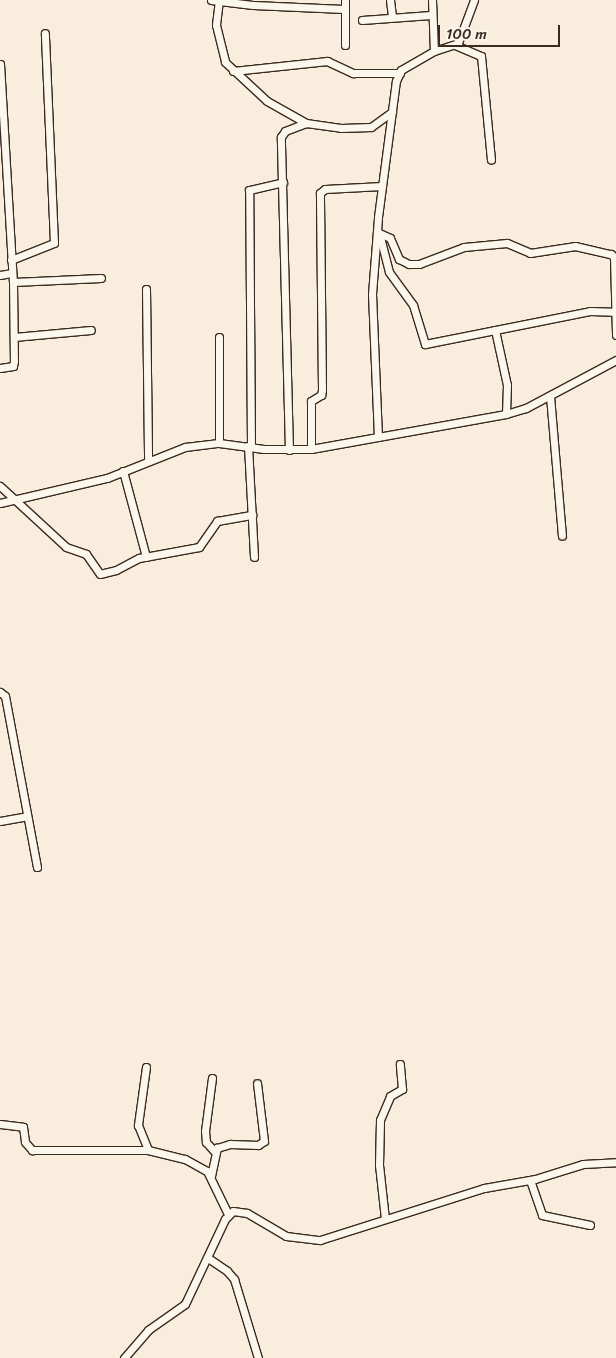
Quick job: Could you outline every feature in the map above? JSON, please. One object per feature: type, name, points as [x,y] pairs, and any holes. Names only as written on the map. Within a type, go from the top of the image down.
[{"type":"street","points":[[344,9],[216,0],[216,25],[222,57],[233,71],[267,101],[306,123],[341,128],[365,128],[377,124],[392,112]]},
{"type":"street","points":[[345,0],[345,45]]},
{"type":"street","points":[[390,0],[392,18]]},
{"type":"street","points":[[432,0],[431,14],[434,51]]},
{"type":"street","points":[[233,71],[327,61],[353,73],[400,73],[434,51],[455,45],[460,40],[474,0]]},
{"type":"street","points":[[362,20],[431,14]]},
{"type":"street","points":[[11,260],[54,243],[45,32]]},
{"type":"street","points":[[455,45],[481,56],[491,160]]},
{"type":"street","points":[[0,64],[13,282],[14,337],[14,364],[0,368]]},
{"type":"street","points":[[378,438],[372,294],[377,225],[392,112],[400,73]]},
{"type":"street","points":[[289,450],[282,133],[306,123]]},
{"type":"street","points":[[254,557],[250,447],[249,190],[283,182]]},
{"type":"street","points":[[311,450],[311,401],[321,395],[322,390],[320,193],[325,189],[382,186]]},
{"type":"street","points":[[0,201],[8,198]]},
{"type":"street","points":[[377,225],[389,272],[413,305],[422,342],[429,345],[590,311],[614,312]]},
{"type":"street","points":[[379,233],[390,238],[399,259],[409,264],[419,264],[464,247],[507,244],[530,253],[575,246],[612,254],[614,257],[616,335]]},
{"type":"street","points":[[0,275],[11,273]]},
{"type":"street","points":[[13,282],[101,278]]},
{"type":"street","points":[[146,289],[148,461]]},
{"type":"street","points":[[14,337],[91,330]]},
{"type":"street","points":[[495,330],[507,385],[506,414]]},
{"type":"street","points":[[218,337],[219,443]]},
{"type":"street","points":[[0,503],[94,481],[185,446],[219,443],[289,450],[311,450],[506,414],[550,396],[616,360]]},
{"type":"street","points":[[550,396],[562,535]]},
{"type":"street","points":[[123,471],[146,557]]},
{"type":"street","points":[[0,486],[66,547],[86,554],[100,574],[146,557],[198,547],[217,521],[252,515]]},
{"type":"street","points":[[0,692],[5,696],[37,866]]},
{"type":"street","points":[[0,822],[28,816]]},
{"type":"street","points":[[385,1219],[379,1165],[380,1120],[390,1096],[402,1089],[400,1064]]},
{"type":"street","points":[[146,1067],[138,1125],[148,1150]]},
{"type":"street","points":[[212,1078],[205,1131],[206,1142],[214,1150]]},
{"type":"street","points":[[214,1150],[230,1144],[258,1145],[264,1141],[257,1083]]},
{"type":"street","points":[[0,1124],[23,1126],[25,1142],[32,1150],[148,1150],[198,1165],[211,1177],[228,1214],[208,1258],[184,1304],[148,1330],[124,1358]]},
{"type":"street","points":[[211,1177],[214,1150]]},
{"type":"street","points":[[228,1214],[240,1211],[286,1236],[320,1240],[484,1188],[530,1180],[583,1164],[616,1162]]},
{"type":"street","points":[[530,1180],[542,1215],[590,1225]]},
{"type":"street","points":[[208,1258],[227,1270],[234,1279],[258,1358]]}]
